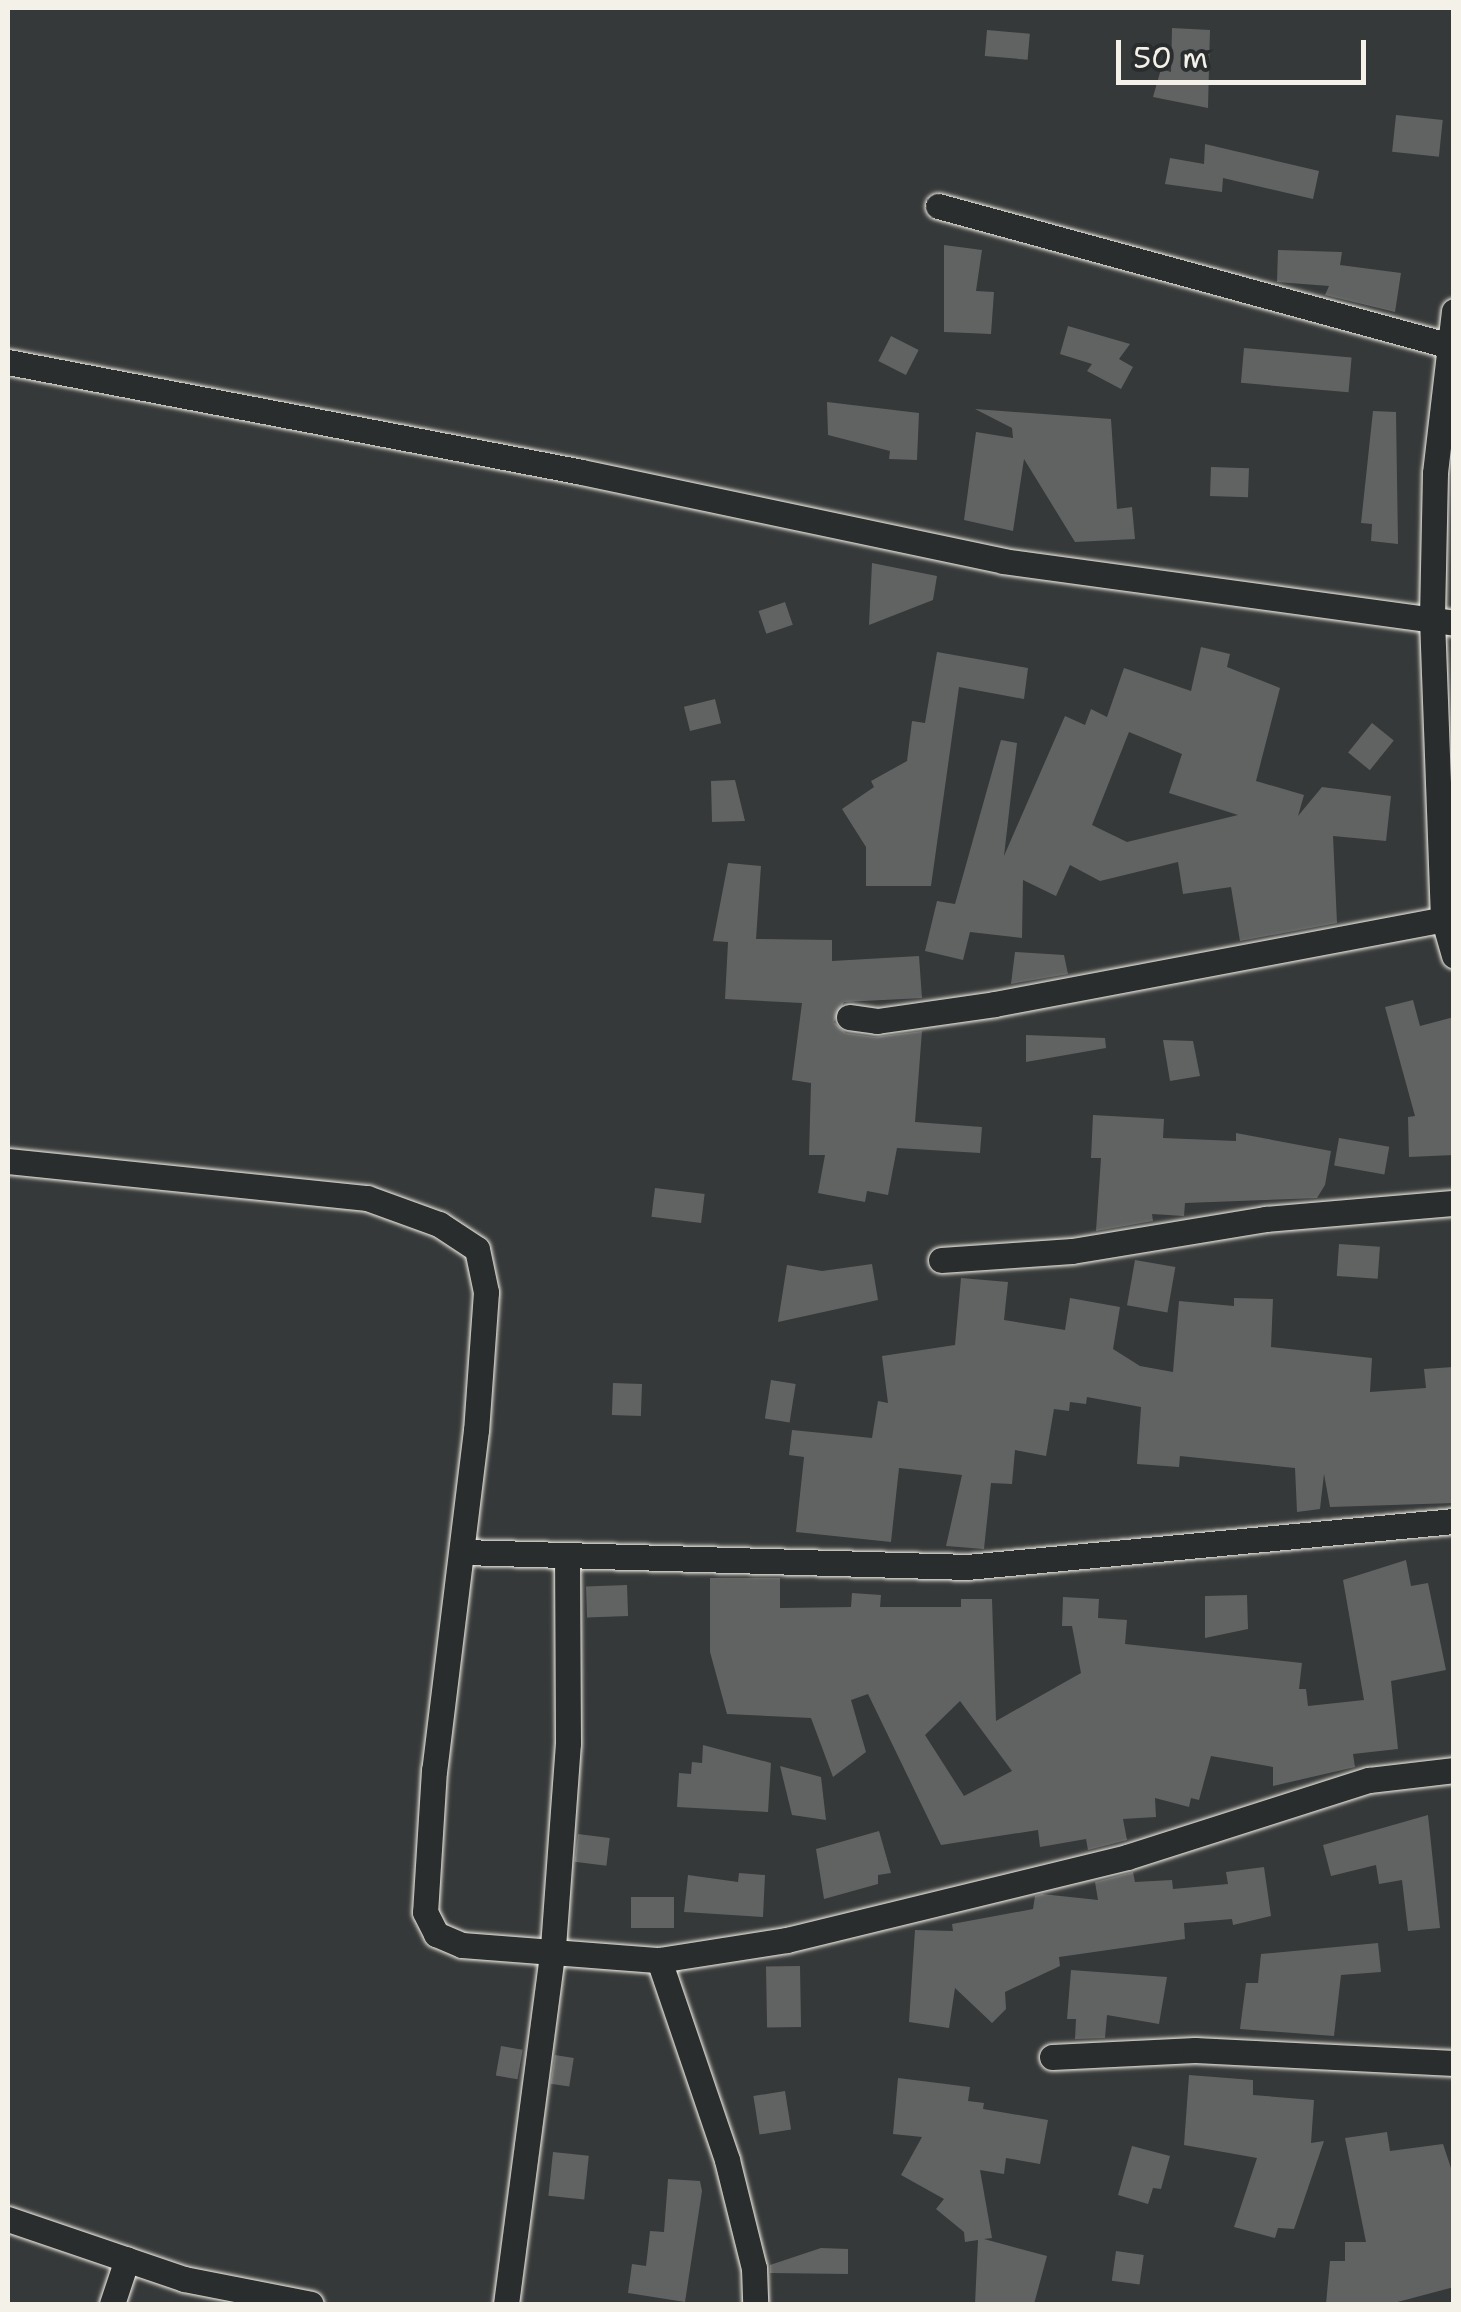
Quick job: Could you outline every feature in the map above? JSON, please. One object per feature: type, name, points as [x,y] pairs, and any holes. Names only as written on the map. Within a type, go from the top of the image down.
[{"type":"street","points":[[938,206],[1450,346]]},
{"type":"street","points":[[1454,310],[1443,621],[1448,917],[1454,955]]},
{"type":"street","points":[[8,362],[563,468],[1003,562],[1443,621]]},
{"type":"street","points":[[848,1018],[877,1021],[996,1004],[1448,917]]},
{"type":"street","points":[[8,1161],[366,1198],[439,1224],[477,1250],[486,1292],[464,1552],[434,1770],[426,1912],[436,1934],[462,1944],[553,1947],[659,1960],[788,1940],[1127,1856],[1369,1780],[1454,1770]]},
{"type":"street","points":[[941,1260],[1072,1251],[1266,1219],[1454,1203]]},
{"type":"street","points":[[464,1552],[967,1567],[1454,1521]]},
{"type":"street","points":[[506,2304],[553,1947],[568,1743],[567,1555]]},
{"type":"street","points":[[659,1960],[726,2160],[754,2268],[755,2304]]},
{"type":"street","points":[[1052,2057],[1195,2050],[1454,2064]]},
{"type":"street","points":[[8,2219],[252,2298],[311,2304]]},
{"type":"street","points":[[112,2304],[127,2259]]},
{"type":"building","points":[[1172,28],[1210,30],[1208,108],[1153,97],[1161,69],[1171,72]]},
{"type":"building","points":[[987,30],[1030,34],[1028,60],[985,56]]},
{"type":"building","points":[[1396,115],[1443,120],[1439,157],[1392,152]]},
{"type":"building","points":[[1205,144],[1319,171],[1313,199],[1223,178],[1222,192],[1165,184],[1170,158],[1204,164]]},
{"type":"building","points":[[944,245],[982,250],[976,291],[994,292],[991,334],[944,332]]},
{"type":"building","points":[[1278,250],[1342,252],[1340,265],[1401,273],[1395,312],[1325,295],[1329,286],[1277,282]]},
{"type":"building","points":[[1068,326],[1130,344],[1119,359],[1133,367],[1121,389],[1087,371],[1092,364],[1060,354]]},
{"type":"building","points":[[891,336],[919,350],[906,375],[878,361]]},
{"type":"building","points":[[1244,348],[1352,357],[1349,392],[1241,383]]},
{"type":"building","points":[[827,402],[919,413],[917,460],[889,459],[890,451],[828,435]]},
{"type":"building","points":[[975,409],[1111,419],[1117,509],[1132,507],[1135,539],[1075,542],[1024,459],[1013,531],[964,520],[976,432],[1013,438],[1012,428]]},
{"type":"building","points":[[1373,411],[1396,412],[1398,544],[1371,541],[1372,524],[1361,523]]},
{"type":"building","points":[[1211,467],[1249,468],[1248,497],[1210,496]]},
{"type":"building","points":[[872,563],[937,576],[933,600],[869,625]]},
{"type":"building","points":[[785,602],[793,625],[766,634],[759,611]]},
{"type":"building","points":[[1201,647],[1230,654],[1227,667],[1280,688],[1256,781],[1304,795],[1298,816],[1322,787],[1391,796],[1386,841],[1333,836],[1337,923],[1240,941],[1231,887],[1183,894],[1178,862],[1100,881],[1070,865],[1056,896],[1023,880],[1022,938],[970,932],[963,960],[925,951],[937,901],[955,904],[1001,740],[1017,743],[1004,856],[1065,716],[1085,725],[1091,709],[1107,717],[1124,668],[1191,691]],"holes":[[[1129,732],[1182,754],[1169,793],[1238,815],[1127,842],[1092,825]]]},
{"type":"building","points":[[937,652],[1028,668],[1024,699],[959,687],[931,886],[866,886],[866,847],[842,809],[874,787],[871,781],[907,761],[912,721],[925,723]]},
{"type":"building","points":[[715,699],[721,723],[690,731],[684,707]]},
{"type":"building","points":[[1372,723],[1394,741],[1370,770],[1348,753]]},
{"type":"building","points":[[735,780],[745,821],[712,822],[711,781]]},
{"type":"building","points":[[728,863],[761,866],[756,939],[832,940],[832,961],[919,956],[922,998],[844,1002],[834,1022],[846,1033],[875,1037],[922,1031],[915,1122],[982,1127],[980,1153],[897,1148],[888,1195],[867,1191],[865,1202],[818,1193],[825,1155],[809,1155],[811,1083],[792,1080],[802,1003],[725,999],[728,942],[713,941]]},
{"type":"building","points":[[1015,952],[1064,955],[1068,974],[1011,984]]},
{"type":"building","points":[[1413,1000],[1420,1026],[1454,1017],[1454,1155],[1409,1157],[1408,1117],[1415,1116],[1385,1007]]},
{"type":"building","points":[[1026,1035],[1105,1038],[1106,1048],[1026,1062]]},
{"type":"building","points":[[1163,1040],[1193,1041],[1200,1076],[1170,1081]]},
{"type":"building","points":[[1093,1115],[1164,1119],[1163,1138],[1236,1141],[1236,1133],[1331,1151],[1325,1185],[1317,1198],[1185,1203],[1184,1216],[1152,1214],[1153,1221],[1096,1231],[1101,1158],[1091,1158]]},
{"type":"building","points":[[1339,1138],[1389,1147],[1384,1174],[1334,1166]]},
{"type":"building","points":[[655,1188],[705,1194],[701,1223],[651,1217]]},
{"type":"building","points":[[1339,1244],[1380,1247],[1378,1279],[1337,1276]]},
{"type":"building","points":[[1135,1260],[1175,1267],[1167,1312],[1127,1305]]},
{"type":"building","points":[[872,1264],[878,1300],[778,1322],[787,1265],[822,1271]]},
{"type":"building","points":[[961,1278],[1008,1282],[1004,1320],[1065,1330],[1070,1298],[1120,1307],[1113,1349],[1140,1366],[1173,1372],[1179,1301],[1234,1306],[1234,1298],[1273,1299],[1271,1347],[1372,1358],[1370,1392],[1426,1388],[1424,1369],[1453,1367],[1454,1503],[1330,1507],[1324,1474],[1320,1509],[1297,1512],[1295,1468],[1180,1456],[1179,1467],[1137,1464],[1141,1407],[1087,1397],[1086,1404],[1070,1402],[1069,1411],[1054,1409],[1046,1456],[1015,1450],[1012,1484],[991,1483],[984,1549],[946,1546],[962,1475],[899,1468],[891,1542],[796,1532],[804,1457],[789,1455],[792,1430],[872,1438],[878,1401],[888,1403],[882,1356],[955,1345]]},
{"type":"building","points":[[771,1380],[796,1384],[790,1422],[765,1419]]},
{"type":"building","points":[[613,1383],[642,1384],[641,1416],[612,1415]]},
{"type":"building","points":[[1406,1560],[1411,1586],[1428,1583],[1446,1670],[1391,1681],[1398,1749],[1353,1754],[1355,1767],[1273,1786],[1273,1767],[1211,1756],[1199,1800],[1191,1798],[1189,1807],[1155,1798],[1156,1817],[1123,1819],[1127,1840],[1088,1850],[1086,1839],[1040,1847],[1038,1830],[941,1845],[868,1694],[851,1700],[866,1752],[833,1777],[811,1718],[727,1714],[710,1652],[710,1578],[780,1578],[780,1608],[851,1607],[852,1593],[881,1595],[880,1607],[961,1607],[961,1599],[992,1599],[996,1721],[1081,1673],[1072,1626],[1062,1626],[1063,1597],[1099,1599],[1098,1618],[1127,1620],[1125,1644],[1302,1663],[1299,1689],[1306,1689],[1308,1706],[1364,1700],[1343,1580]],"holes":[[[960,1701],[1012,1771],[964,1796],[925,1735]]]},
{"type":"building","points":[[627,1585],[628,1616],[587,1617],[586,1586]]},
{"type":"building","points":[[1247,1595],[1248,1629],[1205,1638],[1205,1596]]},
{"type":"building","points":[[703,1745],[771,1763],[768,1812],[677,1807],[679,1773],[691,1774],[692,1762],[702,1763]]},
{"type":"building","points":[[780,1766],[821,1777],[826,1820],[792,1815]]},
{"type":"building","points":[[1428,1815],[1440,1928],[1408,1931],[1402,1880],[1379,1884],[1376,1865],[1331,1876],[1323,1845]]},
{"type":"building","points":[[879,1831],[891,1873],[878,1875],[878,1884],[824,1899],[816,1849]]},
{"type":"building","points":[[578,1834],[610,1838],[606,1866],[575,1862]]},
{"type":"building","points":[[1264,1867],[1271,1916],[1233,1925],[1232,1919],[1184,1923],[1185,1939],[1059,1957],[1060,1966],[1005,1992],[1006,2009],[992,2023],[955,1988],[949,2028],[909,2022],[915,1930],[953,1931],[952,1924],[1033,1909],[1035,1896],[1042,1894],[1098,1900],[1095,1882],[1133,1872],[1135,1882],[1172,1880],[1173,1889],[1228,1884],[1226,1872]]},
{"type":"building","points":[[739,1873],[765,1875],[763,1917],[684,1912],[688,1875],[738,1882]]},
{"type":"building","points":[[631,1897],[674,1897],[674,1928],[631,1928]]},
{"type":"building","points":[[1378,1943],[1381,1972],[1341,1975],[1334,2036],[1240,2029],[1246,1983],[1258,1983],[1261,1954]]},
{"type":"building","points":[[800,1966],[801,2027],[767,2028],[766,1967]]},
{"type":"building","points":[[1071,1970],[1167,1977],[1159,2024],[1107,2015],[1105,2038],[1075,2039],[1076,2019],[1067,2019]]},
{"type":"building","points":[[501,2046],[523,2050],[517,2079],[496,2076]]},
{"type":"building","points":[[555,2055],[574,2058],[569,2087],[550,2084]]},
{"type":"building","points":[[1189,2075],[1253,2080],[1253,2095],[1314,2100],[1311,2143],[1324,2141],[1294,2229],[1278,2228],[1275,2238],[1234,2227],[1257,2158],[1184,2145]]},
{"type":"building","points":[[898,2078],[970,2087],[968,2101],[984,2103],[983,2109],[1048,2120],[1040,2164],[1006,2158],[1004,2174],[980,2170],[992,2238],[984,2239],[1047,2256],[1034,2304],[975,2304],[978,2240],[965,2242],[964,2232],[936,2209],[944,2199],[901,2175],[922,2137],[893,2134]]},
{"type":"building","points":[[785,2091],[791,2130],[759,2135],[753,2096]]},
{"type":"building","points":[[1387,2132],[1390,2151],[1443,2144],[1454,2177],[1454,2287],[1390,2304],[1326,2304],[1330,2261],[1345,2261],[1345,2242],[1366,2242],[1345,2138]]},
{"type":"building","points":[[1132,2146],[1170,2156],[1161,2189],[1153,2188],[1148,2204],[1118,2195]]},
{"type":"building","points":[[553,2152],[589,2156],[584,2200],[548,2196]]},
{"type":"building","points":[[668,2179],[700,2181],[702,2191],[685,2302],[628,2293],[632,2264],[646,2266],[650,2231],[664,2232]]},
{"type":"building","points":[[821,2248],[848,2249],[848,2274],[770,2273],[770,2265]]},
{"type":"building","points":[[1116,2251],[1144,2255],[1140,2285],[1112,2281]]}]
